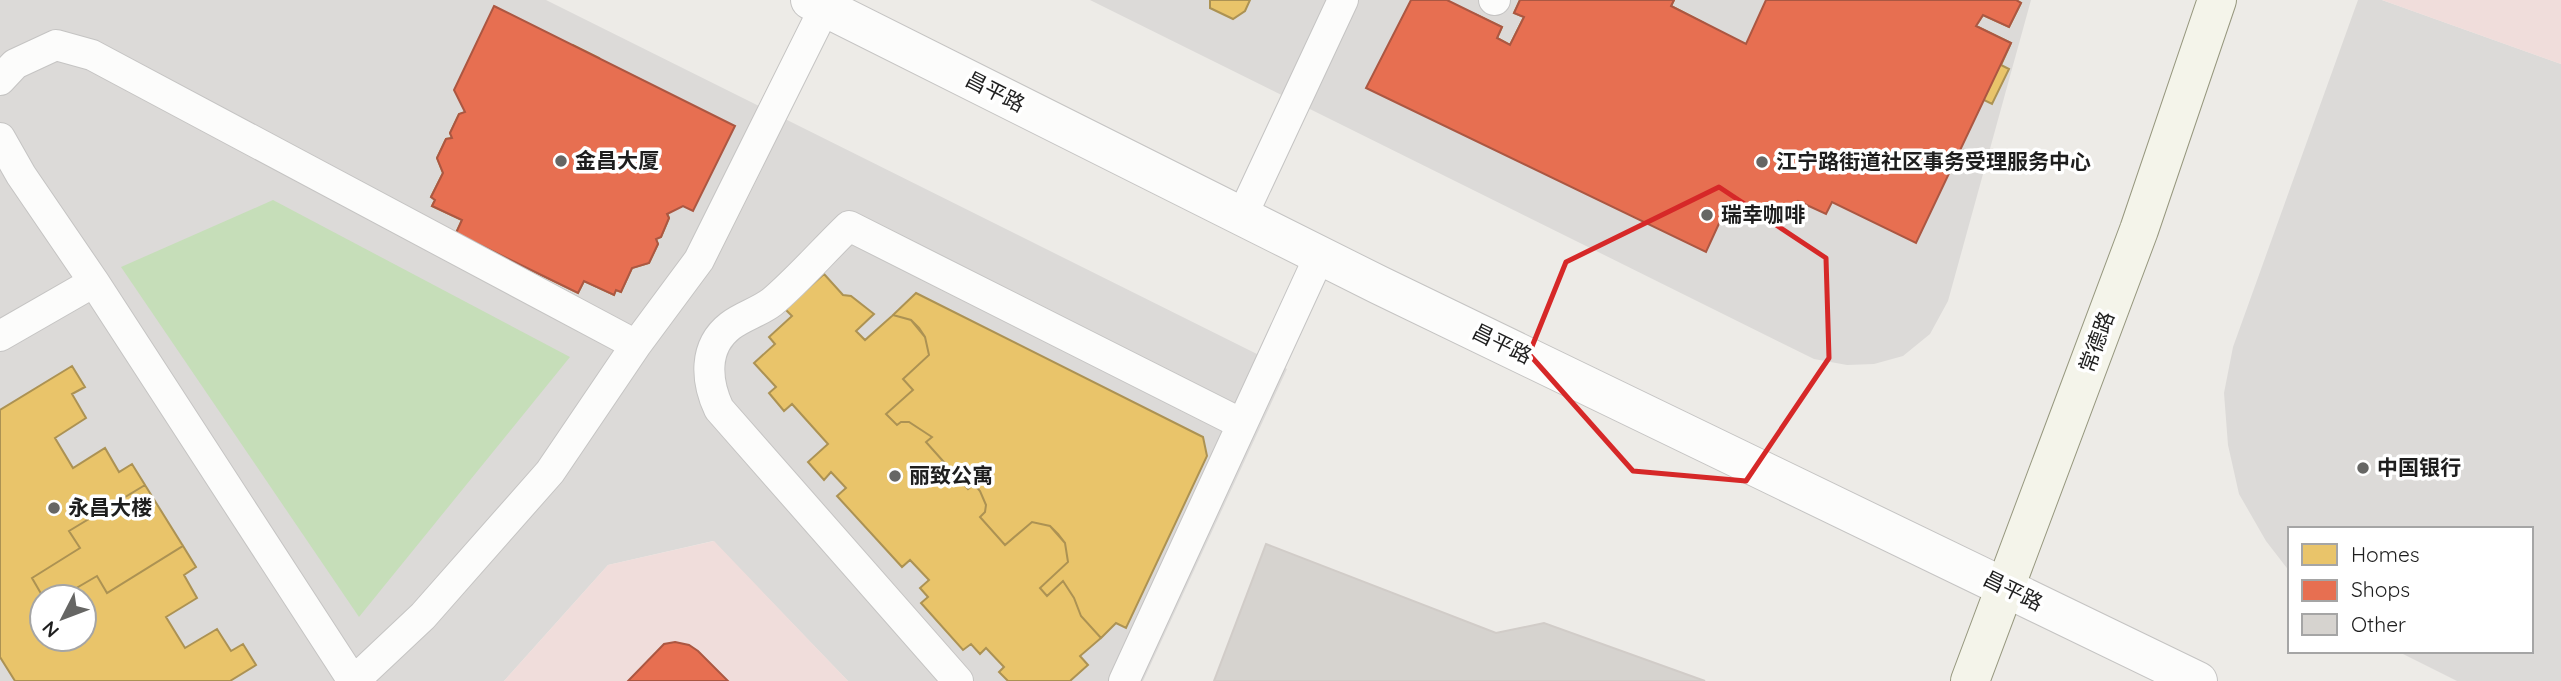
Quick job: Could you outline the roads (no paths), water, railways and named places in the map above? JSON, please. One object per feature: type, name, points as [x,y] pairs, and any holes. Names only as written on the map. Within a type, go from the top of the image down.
[{"type":"main road","name":"常德路","points":[[1970,681],[2139,230],[2217,0]]},
{"type":"street","name":"昌平路","points":[[818,4],[1321,256],[2198,681]]},
{"type":"lane","points":[[1242,216],[1343,0]]},
{"type":"lane","points":[[0,138],[21,175],[94,282],[353,681],[423,616],[550,472],[636,345],[699,260],[818,4]]},
{"type":"lane","points":[[0,80],[15,64],[56,45],[92,55],[636,345]]},
{"type":"lane","points":[[958,681],[719,409],[710,390],[708,365],[714,345],[728,327],[770,303],[849,226],[1242,424]]},
{"type":"lane","points":[[1124,681],[1321,256]]},
{"type":"lane","points":[[0,336],[94,282]]},
{"type":"place","name":"金昌大厦","points":[[561,161]]},
{"type":"place","name":"江宁路街道社区事务受理服务中心","points":[[1762,162]]},
{"type":"place","name":"瑞幸咖啡","points":[[1707,215]]},
{"type":"place","name":"中国银行","points":[[2363,468]]},
{"type":"place","name":"丽致公寓","points":[[895,476]]},
{"type":"place","name":"永昌大楼","points":[[54,508]]}]
